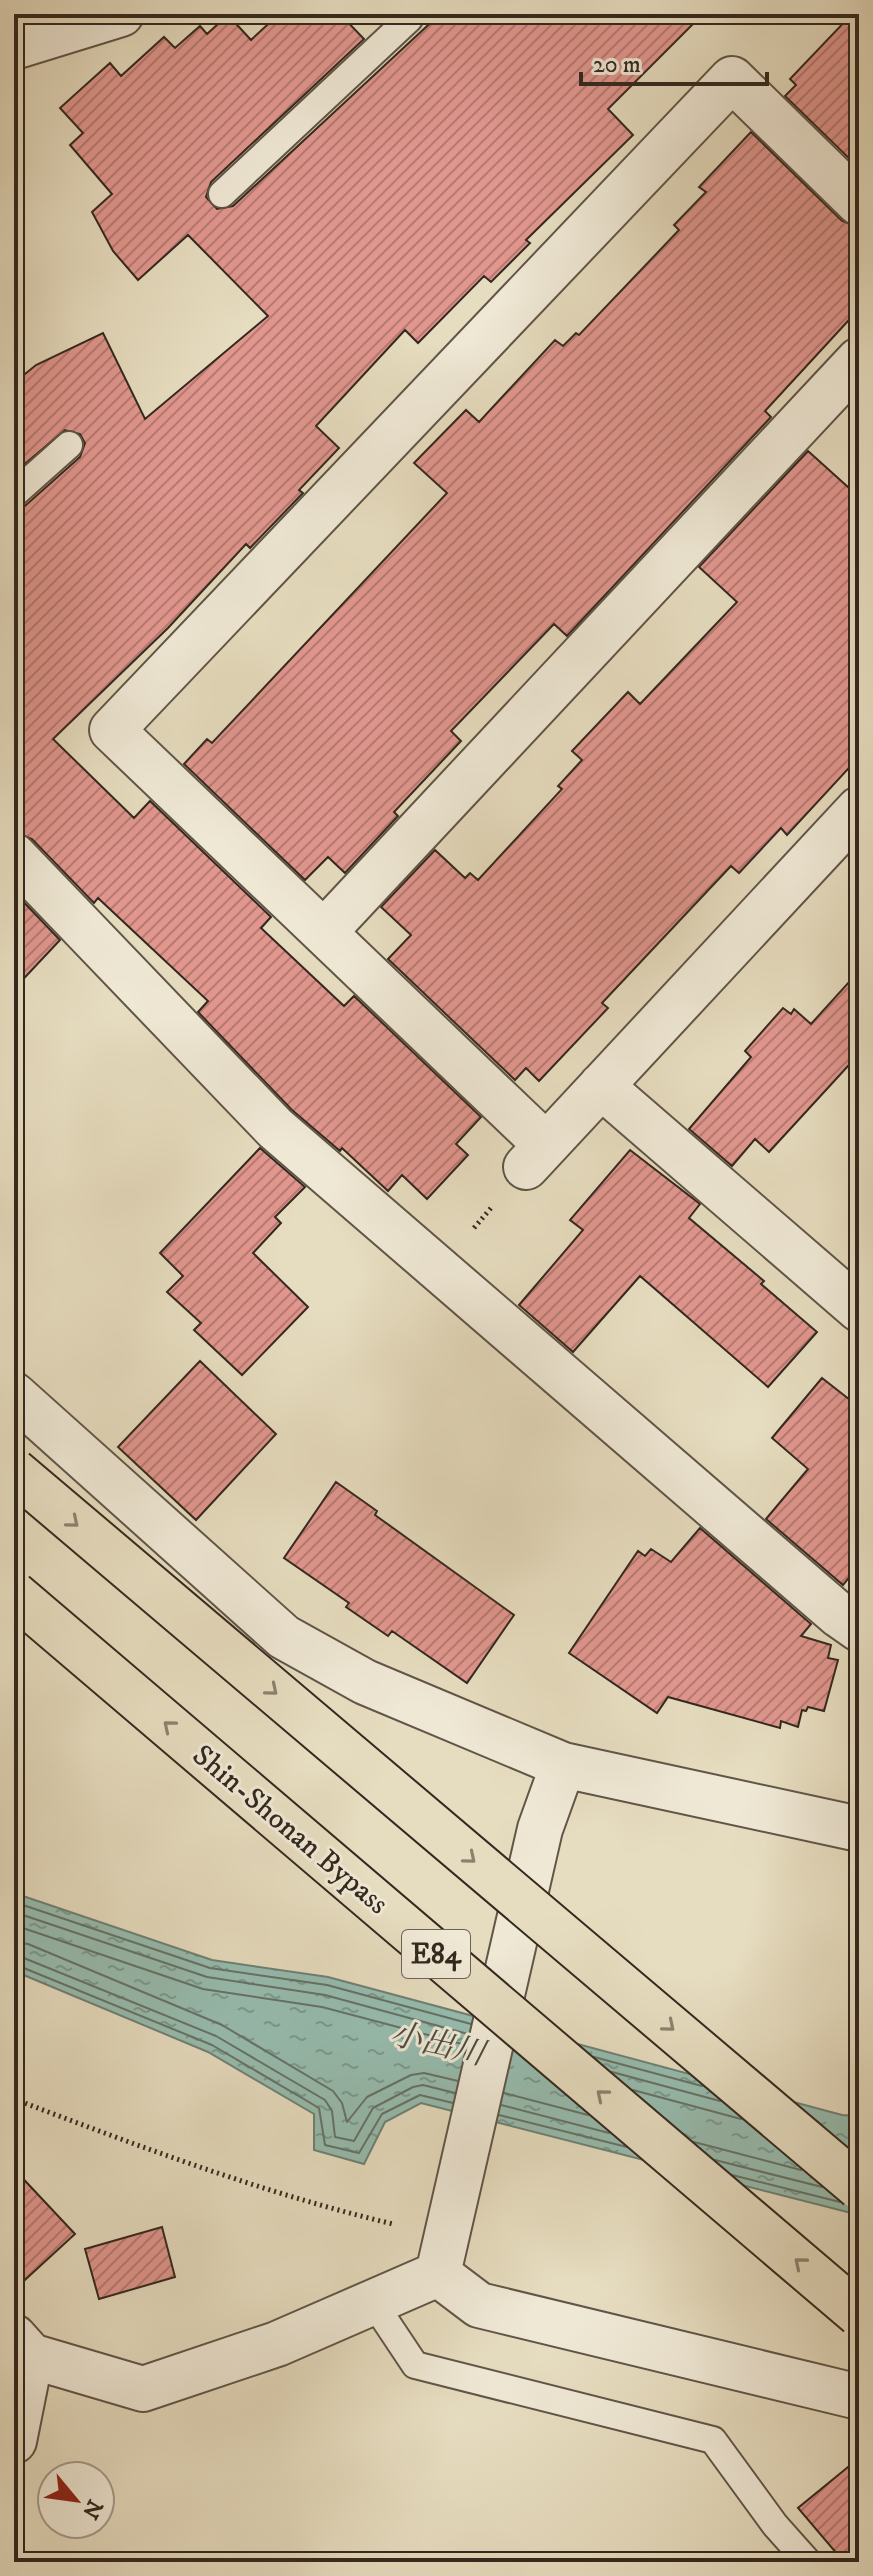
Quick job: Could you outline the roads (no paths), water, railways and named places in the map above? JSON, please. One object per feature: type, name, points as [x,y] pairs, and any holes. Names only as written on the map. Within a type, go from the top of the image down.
[{"type":"highway","points":[[14,1471],[859,2187]]},
{"type":"highway","name":"Shin-Shonan Bypass","points":[[14,1594],[859,2314]]},
{"type":"street","points":[[24,34],[121,14]]},
{"type":"street","points":[[859,203],[732,79],[112,730],[324,932],[536,1156],[859,809]]},
{"type":"street","points":[[324,932],[859,360]]},
{"type":"street","points":[[14,856],[275,1128],[859,1629]]},
{"type":"street","points":[[601,1086],[859,1309]]},
{"type":"street","points":[[14,1395],[284,1637],[365,1682],[563,1765],[859,1829]]},
{"type":"street","points":[[14,2441],[23,2346],[143,2389],[277,2344],[373,2302],[444,2240],[540,1829],[563,1765]]},
{"type":"street","points":[[444,2240],[479,2305],[859,2397]]},
{"type":"lane","points":[[222,194],[409,19],[408,14]]},
{"type":"lane","points":[[14,494],[69,445]]},
{"type":"lane","points":[[373,2302],[415,2365],[713,2440],[775,2525],[808,2562]]},
{"type":"water","name":"小出川","points":[[14,1893],[212,1960],[328,1977],[842,2115],[859,2116],[859,2215],[421,2103],[385,2122],[364,2164],[314,2150],[314,2114],[208,2052],[14,1971]]}]
